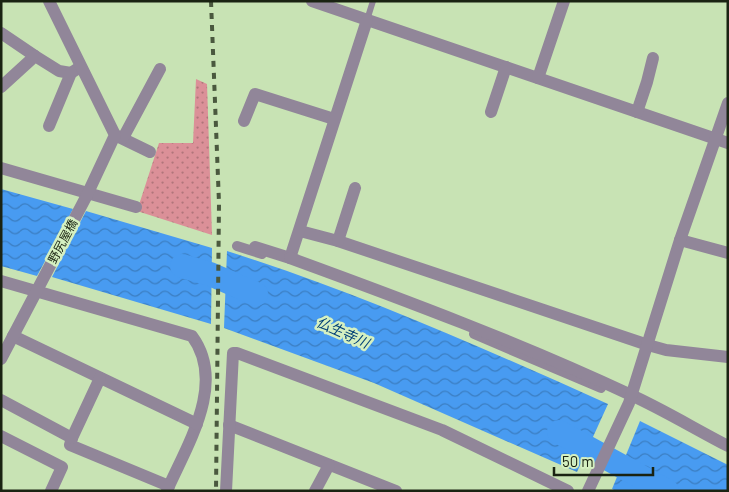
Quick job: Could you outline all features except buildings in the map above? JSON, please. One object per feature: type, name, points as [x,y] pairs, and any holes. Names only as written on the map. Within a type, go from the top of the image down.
[{"type":"street","points":[[48,1],[76,70],[119,137],[150,152]]},
{"type":"street","points":[[312,1],[728,143]]},
{"type":"street","points":[[538,78],[564,1]]},
{"type":"street","points":[[290,258],[367,20]]},
{"type":"street","points":[[1,33],[59,71],[76,70]]},
{"type":"street","points":[[3,81],[35,56]]},
{"type":"street","points":[[636,112],[648,82],[653,58]]},
{"type":"street","name":"野尻屋橋","points":[[1,360],[86,195],[160,68]]},
{"type":"street","points":[[491,112],[506,68]]},
{"type":"street","points":[[49,126],[76,70]]},
{"type":"street","points":[[244,121],[255,94],[334,119]]},
{"type":"street","points":[[588,490],[630,399],[680,240],[728,102]]},
{"type":"street","points":[[1,168],[86,195],[136,207]]},
{"type":"street","points":[[338,241],[355,188]]},
{"type":"street","points":[[300,231],[338,241],[648,345],[666,350],[728,357]]},
{"type":"street","points":[[680,240],[728,253]]},
{"type":"street","points":[[236,246],[410,307],[609,391],[617,389]]},
{"type":"street","points":[[255,246],[398,297],[617,389],[630,399],[728,446]]},
{"type":"street","points":[[1,281],[38,288],[192,336],[201,348],[205,374],[204,402],[197,424],[168,488],[71,441],[1,400]]},
{"type":"street","points":[[13,336],[197,424]]},
{"type":"street","points":[[226,491],[233,354],[237,353],[442,430],[568,491]]},
{"type":"street","points":[[51,491],[71,441],[100,378]]},
{"type":"street","points":[[230,425],[396,491]]},
{"type":"street","points":[[1,436],[62,467]]},
{"type":"street","points":[[315,491],[329,465]]},
{"type":"lane","points":[[367,20],[373,1]]},
{"type":"shaded area","points":[[196,79],[207,84],[212,235],[137,211],[159,143],[193,143]]},
{"type":"water","points":[[1,189],[73,209],[37,276],[1,266]]},
{"type":"water","points":[[86,211],[212,248],[211,324],[52,277]]},
{"type":"water","points":[[227,251],[324,284],[372,303],[467,342],[608,404],[577,472],[374,383],[224,328]]},
{"type":"water","points":[[640,421],[728,465],[728,491],[616,491],[612,489]]},
{"type":"waterway","name":"仏生寺川","points":[[182,266],[210,274],[256,294]]},
{"type":"waterway","name":"仏生寺川","points":[[559,432],[667,491]]},
{"type":"railway","points":[[211,1],[219,203],[216,491]]}]
